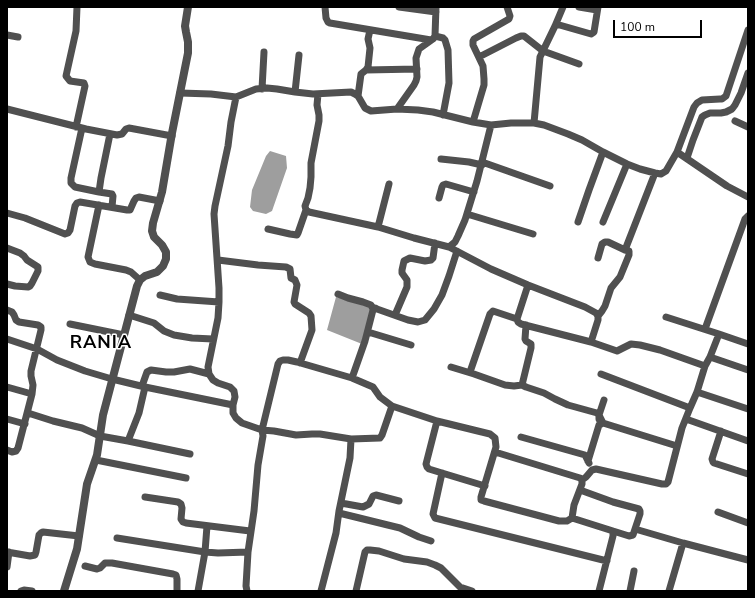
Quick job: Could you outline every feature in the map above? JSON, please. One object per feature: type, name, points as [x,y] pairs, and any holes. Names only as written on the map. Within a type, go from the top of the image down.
[{"type":"street","points":[[77,7],[76,31],[66,76],[70,81],[84,84],[85,86],[71,183],[75,187],[112,194],[112,207]]},
{"type":"street","points":[[64,591],[75,558],[87,484],[101,461],[99,444],[104,436],[103,415],[137,286],[140,280],[145,276],[157,272],[163,266],[166,259],[166,252],[154,237],[152,231],[166,174],[171,140],[186,93],[188,46],[185,26],[188,7]]},
{"type":"street","points":[[325,7],[326,18],[330,23],[370,30],[443,38],[448,50],[449,78],[443,115]]},
{"type":"street","points":[[397,109],[414,85],[417,77],[416,58],[419,49],[433,38],[436,10],[399,7]]},
{"type":"street","points":[[473,122],[484,85],[483,66],[473,42],[474,39],[509,19],[510,16],[508,7]]},
{"type":"street","points":[[534,123],[540,57],[556,24],[562,7]]},
{"type":"street","points":[[556,24],[591,34],[594,32],[597,9],[579,7]]},
{"type":"street","points":[[366,70],[368,67],[370,51],[368,39],[370,30]]},
{"type":"street","points":[[683,155],[697,103],[702,100],[720,100],[726,96],[748,30]]},
{"type":"street","points":[[7,35],[18,37]]},
{"type":"street","points":[[479,57],[516,38],[524,36],[543,51],[579,64]]},
{"type":"street","points":[[262,89],[264,52]]},
{"type":"street","points":[[295,92],[299,55]]},
{"type":"street","points":[[417,69],[366,70],[360,74],[358,96],[362,104],[368,110],[418,110],[491,125],[534,123],[549,127],[582,140],[602,156],[640,169],[653,179]]},
{"type":"street","points":[[625,250],[653,179],[664,173],[683,155],[693,140],[702,117],[706,114],[721,113],[732,109],[741,93],[748,72]]},
{"type":"street","points":[[186,93],[236,97],[256,90],[277,89],[295,92],[317,99],[351,92],[358,96]]},
{"type":"street","points":[[236,97],[214,214],[218,260],[219,302],[218,318],[208,367],[209,374],[213,380],[233,389],[235,394],[233,405],[236,418],[242,423],[262,430],[296,435],[320,434],[351,439],[380,438],[392,406]]},
{"type":"street","points":[[268,229],[296,235],[298,233],[306,210],[305,206],[310,188],[311,163],[319,121],[317,99]]},
{"type":"street","points":[[7,109],[109,136],[120,135],[129,128],[171,140]]},
{"type":"street","points":[[735,121],[748,127]]},
{"type":"street","points":[[449,246],[455,242],[467,214],[482,163],[491,125]]},
{"type":"street","points":[[99,192],[109,136]]},
{"type":"street","points":[[683,155],[727,186],[748,197]]},
{"type":"street","points":[[578,222],[602,156]]},
{"type":"street","points":[[441,159],[482,163],[550,186]]},
{"type":"street","points":[[604,222],[627,164]]},
{"type":"street","points":[[378,227],[389,184]]},
{"type":"street","points":[[439,198],[443,185],[446,184],[474,192]]},
{"type":"street","points":[[7,213],[33,221],[65,234],[70,230],[77,203],[80,202],[130,210],[136,198],[139,197],[160,201]]},
{"type":"street","points":[[99,205],[88,257],[90,262],[126,270],[131,272],[140,280]]},
{"type":"street","points":[[306,210],[309,212],[378,227],[414,238],[449,246],[491,269],[585,307],[596,313],[598,316]]},
{"type":"street","points":[[467,214],[533,234]]},
{"type":"street","points":[[705,329],[745,219],[748,216]]},
{"type":"street","points":[[591,342],[598,316],[605,306],[611,288],[620,277],[630,255],[629,251],[608,242],[604,242],[598,258]]},
{"type":"street","points":[[395,315],[407,287],[407,280],[402,273],[404,261],[410,258],[424,261],[431,260],[433,258],[435,243]]},
{"type":"street","points":[[7,248],[24,256],[27,260],[38,267],[38,271],[30,286],[15,286],[7,284]]},
{"type":"street","points":[[338,294],[363,302],[370,305],[374,309],[408,320],[418,322],[425,320],[434,309],[442,295],[457,251]]},
{"type":"street","points":[[218,260],[286,267],[290,269],[291,278],[297,282],[294,302],[309,313],[312,320],[312,330],[300,363]]},
{"type":"street","points":[[517,319],[528,285]]},
{"type":"street","points":[[160,294],[177,299],[219,302]]},
{"type":"street","points":[[352,378],[368,332],[374,309]]},
{"type":"street","points":[[7,310],[12,312],[16,320],[19,322],[38,325],[41,327],[31,371],[33,385],[28,413],[18,448],[16,451],[12,452],[7,450]]},
{"type":"street","points":[[470,372],[490,314],[493,311],[517,319],[519,323],[591,342],[617,351],[631,344],[640,345],[660,350],[705,366]]},
{"type":"street","points":[[129,315],[154,324],[174,335],[213,339]]},
{"type":"street","points":[[666,317],[748,344]]},
{"type":"street","points":[[70,324],[124,335]]},
{"type":"street","points":[[522,385],[531,348],[531,344],[525,339],[526,325]]},
{"type":"street","points":[[368,332],[412,345]]},
{"type":"street","points":[[582,480],[586,478],[592,470],[596,469],[662,484],[666,484],[668,482],[682,428],[697,392],[705,366],[719,334]]},
{"type":"street","points":[[7,339],[37,349],[74,367],[112,379],[233,405]]},
{"type":"street","points":[[710,356],[748,370]]},
{"type":"street","points":[[247,591],[246,586],[250,530],[254,511],[258,465],[263,436],[262,430],[278,364],[283,360],[300,363],[352,378],[373,387],[380,397],[392,406],[437,421],[490,434],[495,438],[496,447],[481,500],[559,521],[567,521],[572,518],[613,531],[631,536],[633,535],[640,514],[639,509],[613,502],[580,490]]},
{"type":"street","points":[[451,367],[504,384],[514,386],[522,385],[544,393],[568,405],[593,411],[599,415]]},
{"type":"street","points":[[128,440],[139,413],[147,372],[151,370],[174,372],[190,370],[209,374]]},
{"type":"street","points":[[601,374],[690,408]]},
{"type":"street","points":[[7,387],[32,394]]},
{"type":"street","points":[[697,392],[748,409]]},
{"type":"street","points":[[588,461],[601,424],[599,415],[604,400]]},
{"type":"street","points":[[28,413],[82,428],[104,436],[190,454]]},
{"type":"street","points":[[686,418],[748,441]]},
{"type":"street","points":[[7,419],[24,424]]},
{"type":"street","points":[[437,421],[426,464],[427,467],[442,474],[485,486]]},
{"type":"street","points":[[601,424],[677,446]]},
{"type":"street","points":[[721,431],[712,459],[713,462],[748,474]]},
{"type":"street","points":[[520,437],[578,452],[584,455],[592,470]]},
{"type":"street","points":[[321,591],[335,538],[350,458],[351,439]]},
{"type":"street","points":[[495,452],[577,476],[582,480]]},
{"type":"street","points":[[101,461],[186,478]]},
{"type":"street","points":[[442,474],[433,514],[435,518],[607,560]]},
{"type":"street","points":[[572,518],[574,505],[582,484],[582,480]]},
{"type":"street","points":[[341,503],[363,507],[369,504],[373,496],[376,495],[399,501]]},
{"type":"street","points":[[145,497],[178,502],[181,504],[182,508],[181,519],[186,523],[250,530]]},
{"type":"street","points":[[718,512],[748,523]]},
{"type":"street","points":[[339,513],[400,528],[431,541]]},
{"type":"street","points":[[198,591],[205,552],[207,526]]},
{"type":"street","points":[[635,530],[748,560]]},
{"type":"street","points":[[599,591],[614,536],[613,531]]},
{"type":"street","points":[[7,567],[8,552],[30,556],[35,555],[39,535],[43,532],[79,536]]},
{"type":"street","points":[[118,538],[205,552],[248,552]]},
{"type":"street","points":[[669,591],[683,543]]},
{"type":"street","points":[[356,591],[365,552],[367,550],[378,551],[435,565],[441,568],[460,587],[472,591]]},
{"type":"street","points":[[85,566],[97,569],[105,563],[112,563],[173,574],[176,575],[177,579],[177,591]]},
{"type":"street","points":[[630,591],[634,571]]},
{"type":"street","points":[[21,591],[32,591]]},
{"type":"shaded area","points":[[270,151],[286,156],[287,168],[272,211],[266,214],[253,211],[250,207],[252,190],[266,156]]},
{"type":"shaded area","points":[[336,297],[363,301],[371,308],[362,344],[327,330]]},
{"type":"district","name":"RANIA","points":[[101,344]]}]
